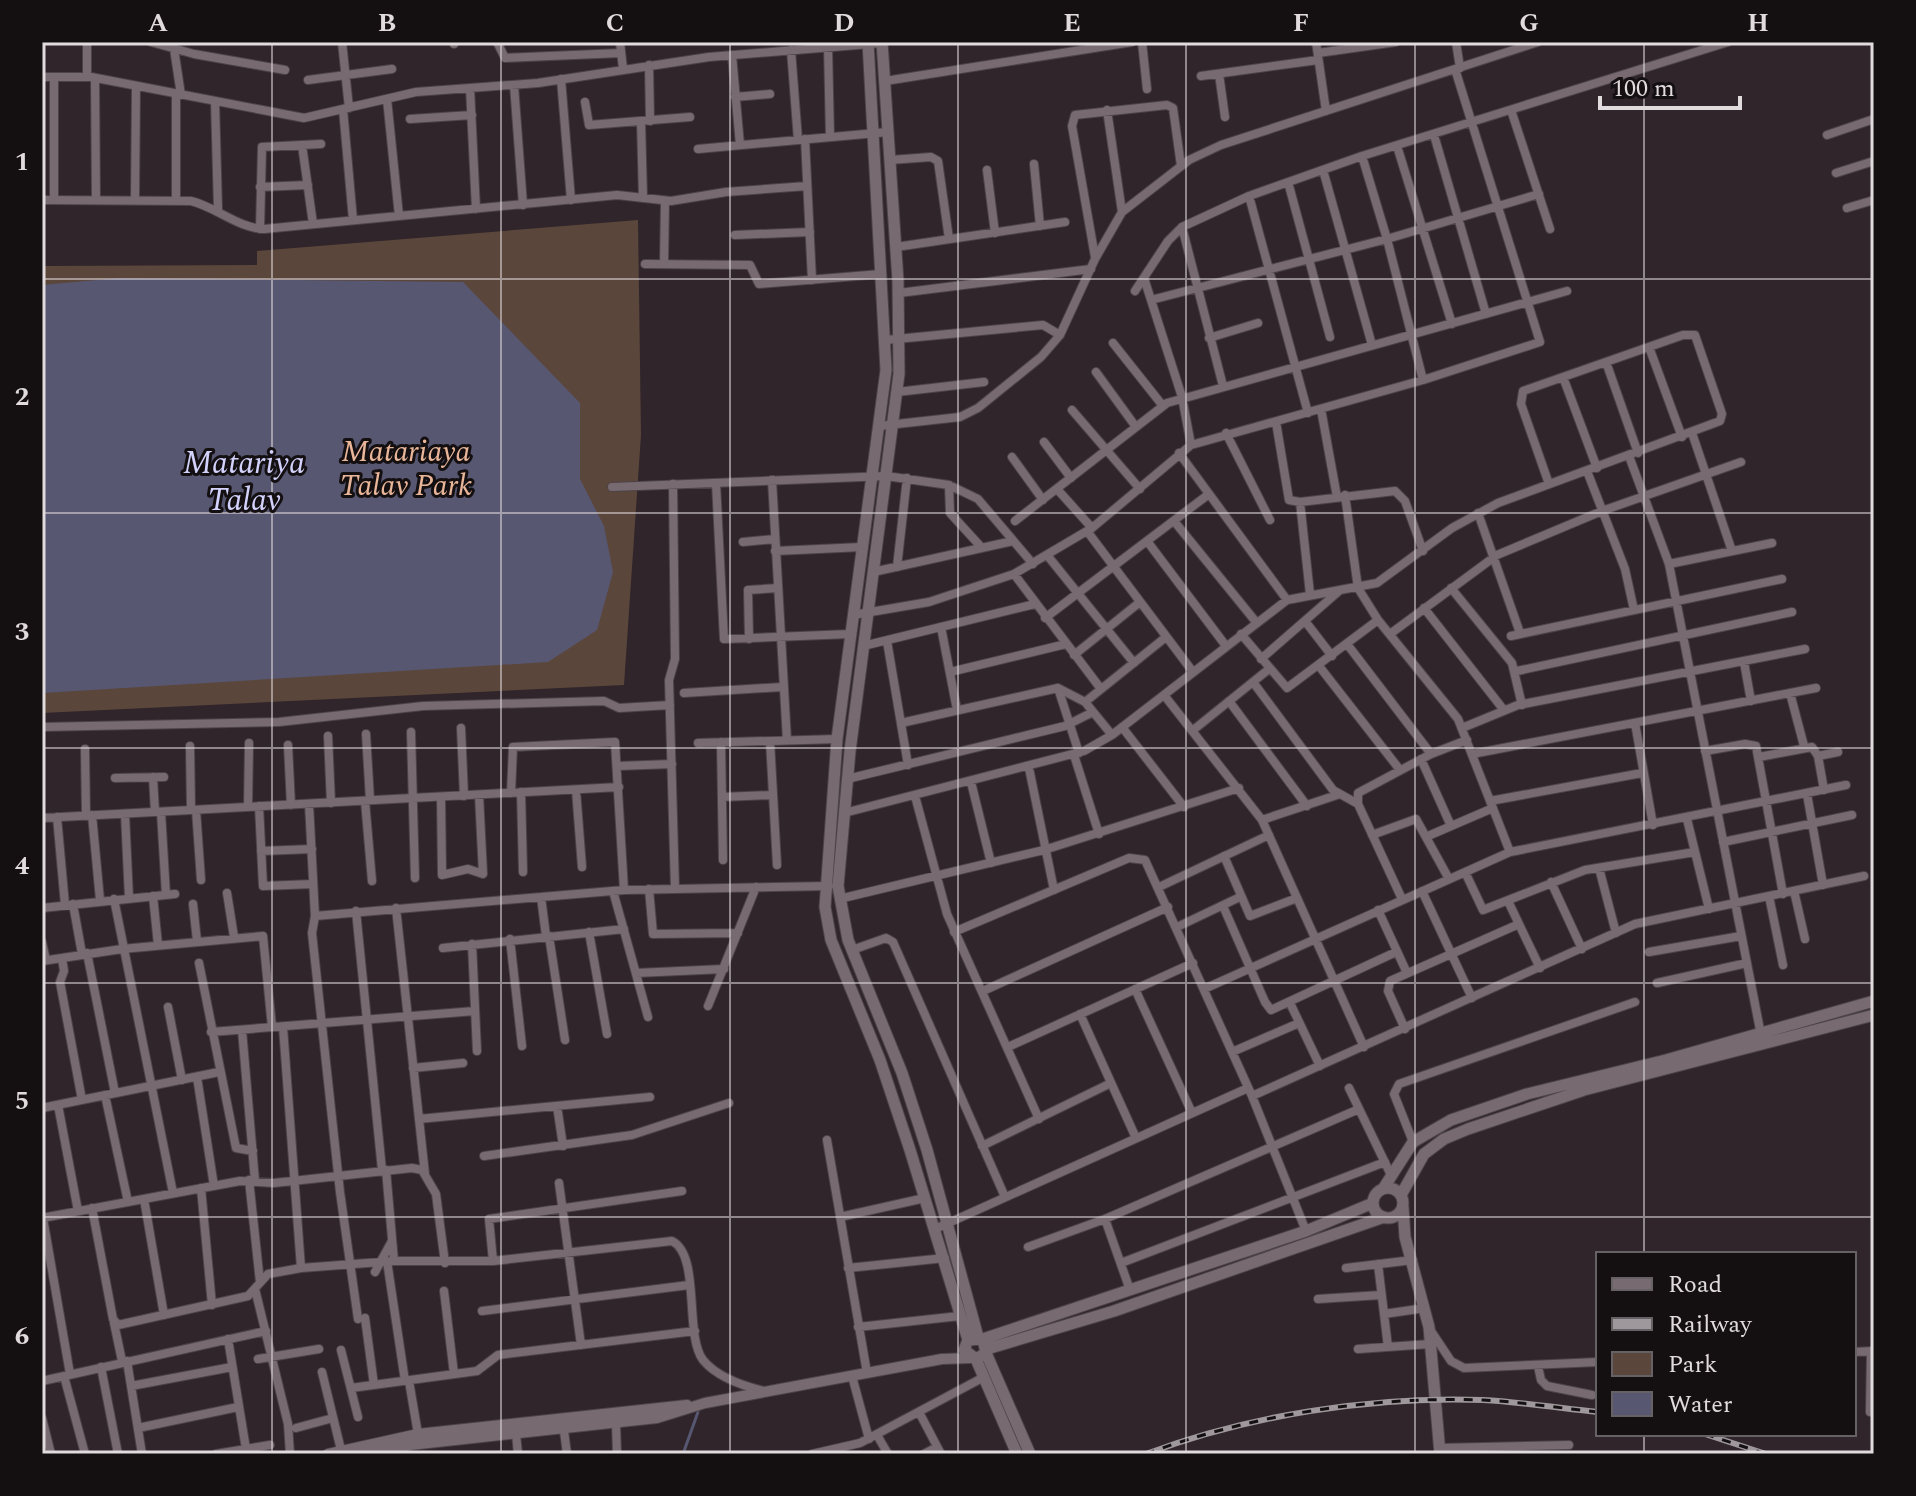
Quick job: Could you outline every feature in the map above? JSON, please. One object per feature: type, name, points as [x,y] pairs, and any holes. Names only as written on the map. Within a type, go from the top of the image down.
[{"type":"main road","points":[[868,42],[886,340],[873,476],[837,739],[823,887],[831,940],[880,1060],[945,1258],[960,1316],[977,1347],[1020,1452]]},
{"type":"main road","points":[[882,42],[900,339],[897,392],[847,779],[839,899],[852,950],[902,1073],[948,1223],[984,1377],[1020,1452]]},
{"type":"main road","points":[[977,1347],[1114,1311],[1398,1215],[1424,1154],[1444,1139],[1584,1090],[1874,1001]]},
{"type":"main road","points":[[1383,1189],[1387,1168],[1413,1142],[1451,1120],[1527,1094],[1762,1037],[1874,1015]]},
{"type":"main road","points":[[1405,1237],[1376,1212],[1373,1203],[1375,1194],[1383,1189],[1392,1188],[1402,1201],[1405,1237],[1429,1327],[1440,1451]]},
{"type":"main road","points":[[977,1347],[1130,1290],[1306,1231],[1373,1203]]},
{"type":"street","points":[[87,42],[96,200]]},
{"type":"street","points":[[151,42],[285,70]]},
{"type":"street","points":[[342,42],[353,220]]},
{"type":"street","points":[[497,42],[500,54],[505,58],[621,53]]},
{"type":"street","points":[[620,42],[623,69]]},
{"type":"street","points":[[42,77],[91,77],[304,118],[416,92],[514,85],[732,55],[882,42]]},
{"type":"street","points":[[885,81],[1066,47],[1132,42]]},
{"type":"street","points":[[1142,42],[1147,89]]},
{"type":"street","points":[[1316,42],[1326,111]]},
{"type":"street","points":[[1201,76],[1396,42]]},
{"type":"street","points":[[853,615],[929,602],[1014,574],[1090,530],[1191,445],[1423,380],[1540,342],[1458,68],[1456,42]]},
{"type":"street","points":[[1496,42],[1497,55]]},
{"type":"street","points":[[879,426],[960,417],[978,408],[1041,357],[1060,335],[1095,259],[1122,212],[1181,166],[1221,145],[1538,42]]},
{"type":"street","points":[[1135,291],[1168,241],[1182,227],[1249,196],[1362,156],[1728,42]]},
{"type":"street","points":[[173,45],[179,94],[176,200]]},
{"type":"street","points":[[828,47],[830,137]]},
{"type":"street","points":[[791,50],[807,186],[812,280]]},
{"type":"street","points":[[732,55],[740,145]]},
{"type":"street","points":[[643,198],[649,65]]},
{"type":"street","points":[[308,80],[392,69]]},
{"type":"street","points":[[1219,74],[1225,117]]},
{"type":"street","points":[[54,77],[54,200]]},
{"type":"street","points":[[561,79],[571,200]]},
{"type":"street","points":[[514,85],[523,205]]},
{"type":"street","points":[[135,200],[136,86]]},
{"type":"street","points":[[470,88],[476,209]]},
{"type":"street","points":[[735,97],[770,94]]},
{"type":"street","points":[[387,99],[399,216]]},
{"type":"street","points":[[215,101],[218,209]]},
{"type":"street","points":[[585,102],[589,125],[690,117]]},
{"type":"street","points":[[1095,259],[1072,120],[1075,115],[1107,110],[1173,108],[1181,166]]},
{"type":"street","points":[[1107,110],[1122,212]]},
{"type":"street","points":[[1511,110],[1550,229]]},
{"type":"street","points":[[410,119],[472,115]]},
{"type":"street","points":[[42,117],[54,117]]},
{"type":"street","points":[[1827,135],[1874,119]]},
{"type":"street","points":[[698,149],[888,132]]},
{"type":"street","points":[[1434,135],[1486,314]]},
{"type":"street","points":[[260,229],[262,147],[321,144]]},
{"type":"street","points":[[302,145],[313,224]]},
{"type":"street","points":[[1397,146],[1425,227],[1452,324]]},
{"type":"street","points":[[1362,156],[1423,380]]},
{"type":"street","points":[[890,160],[931,157],[938,161],[949,239]]},
{"type":"street","points":[[42,159],[54,159]]},
{"type":"street","points":[[1836,173],[1874,161]]},
{"type":"street","points":[[1034,164],[1040,226]]},
{"type":"street","points":[[987,170],[995,233]]},
{"type":"street","points":[[1323,170],[1372,345]]},
{"type":"street","points":[[1288,182],[1330,337]]},
{"type":"street","points":[[260,187],[308,185]]},
{"type":"street","points":[[42,200],[176,200],[218,209],[248,226],[260,229],[617,195],[665,201],[807,186]]},
{"type":"street","points":[[1151,300],[1387,239],[1539,194]]},
{"type":"street","points":[[1249,196],[1308,413]]},
{"type":"street","points":[[1847,208],[1874,200]]},
{"type":"street","points":[[664,264],[665,201]]},
{"type":"street","points":[[896,247],[1065,222]]},
{"type":"street","points":[[1182,227],[1195,289],[1223,386]]},
{"type":"street","points":[[735,235],[810,232]]},
{"type":"street","points":[[645,264],[750,265],[759,284],[881,274]]},
{"type":"street","points":[[899,293],[1091,269]]},
{"type":"street","points":[[1144,278],[1182,397],[1191,445]]},
{"type":"street","points":[[1015,521],[1163,406],[1182,397],[1567,291]]},
{"type":"street","points":[[1209,338],[1258,323]]},
{"type":"street","points":[[886,340],[1043,325],[1060,335]]},
{"type":"street","points":[[844,813],[1077,754],[1112,735],[1287,600],[1377,583],[1478,513],[1720,421],[1722,414],[1699,339],[1695,335],[1683,335],[1523,391],[1519,397],[1549,484]]},
{"type":"street","points":[[1113,343],[1163,406]]},
{"type":"street","points":[[1649,347],[1707,474],[1732,551]]},
{"type":"street","points":[[1606,362],[1644,495],[1669,564],[1762,1037]]},
{"type":"street","points":[[1096,372],[1136,427]]},
{"type":"street","points":[[1563,377],[1602,511],[1629,581],[1634,610]]},
{"type":"street","points":[[897,392],[984,382]]},
{"type":"street","points":[[1321,409],[1358,588],[1378,620],[1449,705],[1467,740],[1510,852]]},
{"type":"street","points":[[1072,410],[1140,489]]},
{"type":"street","points":[[1276,422],[1287,497],[1293,503],[1395,491],[1411,514],[1423,551]]},
{"type":"street","points":[[1226,433],[1270,520]]},
{"type":"street","points":[[1044,442],[1071,478]]},
{"type":"street","points":[[1179,453],[1287,600]]},
{"type":"street","points":[[1012,457],[1043,500]]},
{"type":"street","points":[[1390,634],[1493,557],[1602,511],[1741,462]]},
{"type":"street","points":[[612,487],[873,476],[949,485],[969,491],[978,499],[1033,564]]},
{"type":"street","points":[[897,567],[907,478]]},
{"type":"street","points":[[772,480],[787,740]]},
{"type":"street","points":[[716,483],[723,637],[749,639],[850,634]]},
{"type":"street","points":[[673,484],[675,659],[669,680],[675,888]]},
{"type":"street","points":[[949,485],[950,513],[982,548]]},
{"type":"street","points":[[1057,489],[1193,672]]},
{"type":"street","points":[[1045,618],[1209,494]]},
{"type":"street","points":[[1300,502],[1310,594]]},
{"type":"street","points":[[1478,513],[1516,634],[1782,579]]},
{"type":"street","points":[[1174,521],[1256,622]]},
{"type":"street","points":[[743,542],[775,539]]},
{"type":"street","points":[[873,572],[1013,541]]},
{"type":"street","points":[[1147,541],[1226,646]]},
{"type":"street","points":[[1669,564],[1772,543]]},
{"type":"street","points":[[775,551],[862,547]]},
{"type":"street","points":[[1047,555],[1134,663]]},
{"type":"street","points":[[1014,574],[1101,689]]},
{"type":"street","points":[[749,639],[748,590],[778,588]]},
{"type":"street","points":[[1451,588],[1517,671],[1522,705]]},
{"type":"street","points":[[1261,659],[1341,590]]},
{"type":"street","points":[[1074,655],[1140,602]]},
{"type":"street","points":[[863,646],[1035,604]]},
{"type":"street","points":[[1424,608],[1503,709]]},
{"type":"street","points":[[1517,671],[1792,612]]},
{"type":"street","points":[[1241,634],[1287,688],[1378,620]]},
{"type":"street","points":[[1305,621],[1332,656]]},
{"type":"street","points":[[941,627],[957,710]]},
{"type":"street","points":[[1085,702],[1166,637]]},
{"type":"street","points":[[887,641],[908,765]]},
{"type":"street","points":[[950,672],[1066,644]]},
{"type":"street","points":[[1347,644],[1431,754]]},
{"type":"street","points":[[1462,728],[1503,709],[1805,649]]},
{"type":"street","points":[[1744,662],[1751,701]]},
{"type":"street","points":[[1319,666],[1400,770]]},
{"type":"street","points":[[1192,731],[1269,669]]},
{"type":"street","points":[[1253,682],[1337,795],[1358,804]]},
{"type":"street","points":[[684,693],[782,687]]},
{"type":"street","points":[[901,723],[1058,688],[1085,702],[1112,735]]},
{"type":"street","points":[[1058,688],[1099,834]]},
{"type":"street","points":[[1472,754],[1816,688]]},
{"type":"street","points":[[1790,693],[1804,746]]},
{"type":"street","points":[[1164,695],[1262,820],[1364,1047]]},
{"type":"street","points":[[42,727],[279,722],[423,706],[604,701],[622,708],[670,705]]},
{"type":"street","points":[[1229,701],[1307,806]]},
{"type":"street","points":[[847,779],[1069,725],[1093,712]]},
{"type":"street","points":[[1635,723],[1653,825]]},
{"type":"street","points":[[1122,727],[1184,807]]},
{"type":"street","points":[[461,728],[464,796]]},
{"type":"street","points":[[411,732],[415,878]]},
{"type":"street","points":[[366,734],[372,881]]},
{"type":"street","points":[[328,736],[331,803]]},
{"type":"street","points":[[698,743],[837,739]]},
{"type":"street","points":[[1402,899],[1358,804],[1361,790],[1431,754],[1467,740]]},
{"type":"street","points":[[523,872],[510,753],[518,745],[612,741],[616,745],[618,766],[624,890]]},
{"type":"street","points":[[770,741],[777,865]]},
{"type":"street","points":[[721,742],[723,860]]},
{"type":"street","points":[[248,807],[249,743]]},
{"type":"street","points":[[1705,751],[1751,743],[1756,746],[1783,894]]},
{"type":"street","points":[[288,745],[291,805]]},
{"type":"street","points":[[190,746],[201,880]]},
{"type":"street","points":[[1759,757],[1804,746],[1812,747],[1818,756],[1824,790]]},
{"type":"street","points":[[85,749],[89,815],[100,900]]},
{"type":"street","points":[[1818,756],[1838,752]]},
{"type":"street","points":[[1421,759],[1451,826]]},
{"type":"street","points":[[618,766],[672,764]]},
{"type":"street","points":[[1029,768],[1054,890]]},
{"type":"street","points":[[1428,836],[1492,804],[1642,773]]},
{"type":"street","points":[[42,908],[170,894],[153,777]]},
{"type":"street","points":[[115,778],[164,777]]},
{"type":"street","points":[[971,782],[991,863]]},
{"type":"street","points":[[1204,989],[1510,852],[1846,785]]},
{"type":"street","points":[[42,818],[619,787]]},
{"type":"street","points":[[839,899],[1044,850],[1239,788]]},
{"type":"street","points":[[576,790],[582,867]]},
{"type":"street","points":[[1807,794],[1823,885]]},
{"type":"street","points":[[441,797],[442,875],[468,869],[483,874],[479,795]]},
{"type":"street","points":[[722,797],[773,795]]},
{"type":"street","points":[[1262,820],[1337,795]]},
{"type":"street","points":[[915,796],[954,932],[1039,1119]]},
{"type":"street","points":[[309,804],[315,916],[312,933],[338,1174],[348,1263],[374,1385]]},
{"type":"street","points":[[259,806],[263,886],[288,882],[313,884]]},
{"type":"street","points":[[125,814],[129,898]]},
{"type":"street","points":[[1723,842],[1852,815]]},
{"type":"street","points":[[57,817],[69,904],[84,954],[128,1202]]},
{"type":"street","points":[[1372,835],[1416,819],[1449,879]]},
{"type":"street","points":[[1687,819],[1709,909]]},
{"type":"street","points":[[1159,887],[1269,835]]},
{"type":"street","points":[[261,851],[312,849]]},
{"type":"street","points":[[1465,872],[1483,910],[1551,882],[1599,868],[1695,852]]},
{"type":"street","points":[[1224,856],[1250,916],[1297,898]]},
{"type":"street","points":[[954,932],[1138,857],[1145,860],[1250,1092],[1306,1231]]},
{"type":"street","points":[[1599,868],[1616,933]]},
{"type":"street","points":[[935,1229],[1192,1113],[1364,1047],[1635,924],[1864,876]]},
{"type":"street","points":[[1551,882],[1582,949]]},
{"type":"street","points":[[315,916],[624,890],[838,886]]},
{"type":"street","points":[[708,1006],[756,887]]},
{"type":"street","points":[[649,889],[653,934],[738,933]]},
{"type":"street","points":[[613,891],[648,1017]]},
{"type":"street","points":[[1422,891],[1472,998]]},
{"type":"street","points":[[1794,891],[1805,939]]},
{"type":"street","points":[[227,893],[234,937]]},
{"type":"street","points":[[153,896],[158,945]]},
{"type":"street","points":[[1769,896],[1783,965]]},
{"type":"street","points":[[541,897],[565,1040]]},
{"type":"street","points":[[1177,927],[1240,897]]},
{"type":"street","points":[[114,899],[173,1193]]},
{"type":"street","points":[[1508,901],[1540,968]]},
{"type":"street","points":[[193,904],[197,941]]},
{"type":"street","points":[[1223,906],[1268,1007],[1275,1010],[1396,952]]},
{"type":"street","points":[[983,991],[1168,907]]},
{"type":"street","points":[[396,908],[425,1174],[436,1194],[445,1263]]},
{"type":"street","points":[[1378,910],[1407,973]]},
{"type":"street","points":[[356,911],[392,1240],[387,1261],[418,1434]]},
{"type":"street","points":[[1405,1029],[1388,985],[1390,981],[1519,924]]},
{"type":"street","points":[[443,948],[624,929]]},
{"type":"street","points":[[589,932],[607,1034]]},
{"type":"street","points":[[42,942],[44,960],[259,935],[265,939],[272,1027]]},
{"type":"street","points":[[1649,952],[1741,936]]},
{"type":"street","points":[[852,950],[886,938],[893,942],[1005,1197]]},
{"type":"street","points":[[510,939],[522,1046]]},
{"type":"street","points":[[472,944],[477,1051]]},
{"type":"street","points":[[62,958],[64,971],[60,982],[82,1100]]},
{"type":"street","points":[[199,963],[236,1148],[253,1151]]},
{"type":"street","points":[[1008,1047],[1193,963]]},
{"type":"street","points":[[1657,983],[1747,963]]},
{"type":"street","points":[[636,973],[724,969]]},
{"type":"street","points":[[1135,989],[1192,1113]]},
{"type":"street","points":[[1413,1142],[1395,1101],[1394,1094],[1399,1084],[1635,1002]]},
{"type":"street","points":[[1290,1003],[1320,1066]]},
{"type":"street","points":[[168,1007],[182,1080]]},
{"type":"street","points":[[211,1032],[475,1011]]},
{"type":"street","points":[[1080,1014],[1136,1138]]},
{"type":"street","points":[[1232,1052],[1299,1023]]},
{"type":"street","points":[[283,1027],[301,1268]]},
{"type":"street","points":[[242,1030],[253,1151],[258,1286],[288,1424],[290,1454]]},
{"type":"street","points":[[413,1068],[463,1063]]},
{"type":"street","points":[[42,1108],[219,1072]]},
{"type":"street","points":[[197,1077],[214,1186]]},
{"type":"street","points":[[982,1146],[1111,1083]]},
{"type":"street","points":[[1121,1263],[1292,1198],[1387,1168],[1349,1088]]},
{"type":"street","points":[[419,1119],[650,1097]]},
{"type":"street","points":[[484,1156],[632,1135],[729,1103]]},
{"type":"street","points":[[58,1105],[78,1211]]},
{"type":"street","points":[[557,1106],[563,1146]]},
{"type":"street","points":[[1028,1247],[1105,1219],[1359,1109]]},
{"type":"street","points":[[827,1140],[867,1373]]},
{"type":"street","points":[[85,1454],[67,1375],[42,1218],[252,1180],[294,1180],[412,1168],[425,1174]]},
{"type":"street","points":[[559,1183],[581,1345]]},
{"type":"street","points":[[201,1188],[212,1305]]},
{"type":"street","points":[[493,1261],[489,1219],[682,1191]]},
{"type":"street","points":[[840,1217],[925,1198]]},
{"type":"street","points":[[144,1199],[164,1315]]},
{"type":"street","points":[[92,1208],[114,1323],[131,1386],[142,1454]]},
{"type":"street","points":[[1105,1219],[1130,1290]]},
{"type":"street","points":[[114,1323],[248,1296],[268,1274],[301,1268],[387,1261],[493,1261],[672,1241],[682,1249],[699,1353],[705,1363],[747,1387],[765,1391]]},
{"type":"street","points":[[848,1268],[945,1258]]},
{"type":"street","points":[[1346,1268],[1413,1260]]},
{"type":"street","points":[[375,1272],[387,1261]]},
{"type":"street","points":[[1378,1264],[1388,1347]]},
{"type":"street","points":[[482,1311],[689,1285]]},
{"type":"street","points":[[444,1291],[454,1374]]},
{"type":"street","points":[[1318,1299],[1381,1295]]},
{"type":"street","points":[[1384,1314],[1425,1308]]},
{"type":"street","points":[[858,1327],[960,1316]]},
{"type":"street","points":[[1429,1327],[1451,1361],[1464,1368],[1596,1362]]},
{"type":"street","points":[[42,1381],[266,1331]]},
{"type":"street","points":[[351,1388],[477,1371],[498,1355],[695,1331]]},
{"type":"street","points":[[228,1339],[246,1449]]},
{"type":"street","points":[[1358,1349],[1430,1344]]},
{"type":"street","points":[[328,1454],[418,1434],[705,1403],[942,1359],[977,1347]]},
{"type":"street","points":[[258,1359],[319,1349]]},
{"type":"street","points":[[341,1350],[358,1417]]},
{"type":"street","points":[[1870,1412],[1872,1351]]},
{"type":"street","points":[[1538,1366],[1547,1386],[1592,1395]]},
{"type":"street","points":[[101,1367],[118,1454]]},
{"type":"street","points":[[131,1386],[232,1367]]},
{"type":"street","points":[[322,1372],[342,1452]]},
{"type":"street","points":[[852,1376],[873,1437],[888,1454]]},
{"type":"street","points":[[812,1454],[850,1448],[984,1377]]},
{"type":"street","points":[[370,1454],[657,1418],[705,1403]]},
{"type":"street","points":[[138,1428],[238,1407]]},
{"type":"street","points":[[919,1412],[939,1450],[924,1454]]},
{"type":"street","points":[[42,1418],[51,1454]]},
{"type":"street","points":[[296,1428],[333,1418]]},
{"type":"street","points":[[616,1424],[617,1454]]},
{"type":"street","points":[[564,1431],[567,1454]]},
{"type":"street","points":[[516,1434],[518,1454]]},
{"type":"street","points":[[216,1454],[270,1445]]},
{"type":"street","points":[[1440,1451],[1569,1445]]},
{"type":"green space","name":"Matariya Talav","points":[[638,220],[641,435],[624,685],[42,713],[42,266],[257,265],[257,251]]},
{"type":"water","name":"Matariya Talav","points":[[119,278],[463,282],[580,403],[580,479],[604,526],[613,572],[597,630],[548,662],[42,693],[42,285]]},
{"type":"waterway","points":[[683,1454],[698,1412]]},
{"type":"railway","points":[[1146,1454],[1226,1429],[1355,1405],[1483,1400],[1596,1412]]},
{"type":"railway","points":[[1711,1436],[1766,1454]]},
{"type":"park label","name":"Matariaya Talav Park","points":[[406,468]]}]
